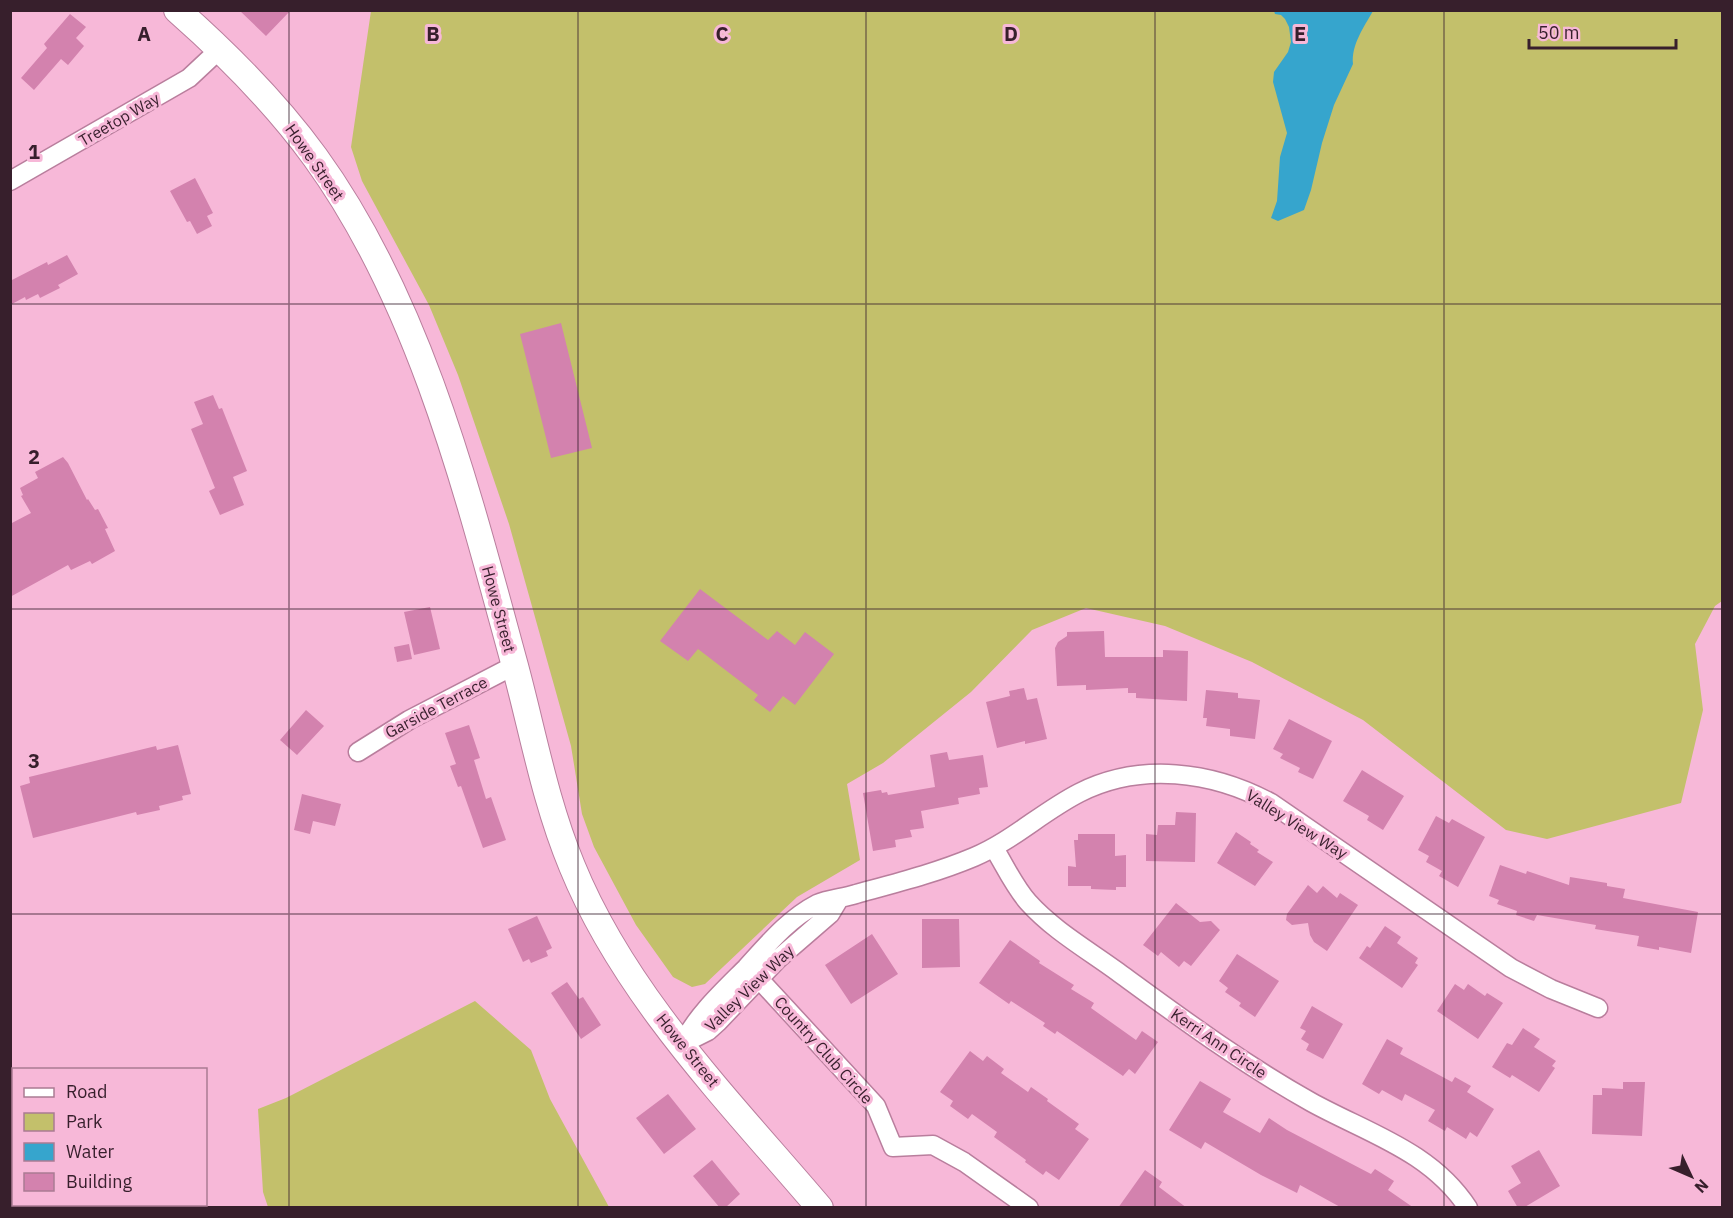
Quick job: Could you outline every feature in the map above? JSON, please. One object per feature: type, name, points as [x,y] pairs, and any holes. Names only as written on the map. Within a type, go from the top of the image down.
[{"type":"main road","name":"Howe Street","points":[[177,10],[220,48],[278,111],[316,160],[357,224],[381,268],[431,385],[458,466],[515,665],[548,801],[599,925],[617,955],[682,1044],[820,1208]]},
{"type":"street","name":"Treetop Way","points":[[10,181],[189,78],[220,48]]},
{"type":"street","name":"Garside Terrace","points":[[358,752],[409,720],[515,665]]},
{"type":"street","name":"Valley View Way","points":[[682,1044],[702,1013],[779,933],[819,903],[926,874],[967,860],[994,848],[1078,794],[1110,782],[1142,775],[1176,774],[1225,782],[1271,803],[1511,968],[1551,989],[1598,1008]]},
{"type":"street","name":"Kerri Ann Circle","points":[[994,848],[1023,897],[1053,925],[1243,1061],[1312,1102],[1389,1140],[1421,1159],[1445,1180],[1468,1208]]},
{"type":"street","name":"Valley View Way","points":[[682,1044],[708,1031],[718,1023],[799,939],[830,914],[839,899]]},
{"type":"street","name":"Country Club Circle","points":[[759,979],[876,1106],[893,1147],[933,1145],[964,1162],[1029,1208]]},
{"type":"green space","points":[[371,11],[1722,11],[1722,601],[1715,606],[1695,644],[1703,710],[1681,803],[1547,839],[1506,830],[1363,720],[1252,662],[1165,626],[1086,608],[1032,630],[971,692],[883,763],[847,784],[860,860],[797,897],[705,984],[692,987],[673,977],[636,925],[594,847],[582,814],[571,746],[509,524],[458,375],[429,305],[362,181],[351,147]]},
{"type":"green space","points":[[475,1001],[531,1050],[550,1099],[609,1207],[268,1207],[263,1192],[258,1109],[286,1098]]},
{"type":"water","points":[[1274,11],[1373,11],[1356,43],[1353,64],[1334,105],[1304,210],[1278,221],[1271,218],[1277,201],[1280,157],[1287,133],[1273,82],[1274,72],[1288,52],[1291,42],[1289,27],[1285,19],[1275,14]]},
{"type":"building","points":[[239,10],[291,10],[266,36]]},
{"type":"building","points":[[70,14],[86,27],[76,38],[84,46],[68,65],[61,59],[34,90],[21,78],[47,48],[44,44]]},
{"type":"building","points":[[195,178],[213,213],[207,216],[212,226],[197,234],[190,221],[187,222],[170,191]]},
{"type":"building","points":[[67,255],[78,274],[58,285],[60,288],[40,298],[38,294],[26,300],[25,297],[10,305],[10,281],[47,262],[48,265]]},
{"type":"building","points":[[561,323],[592,448],[551,458],[520,334]]},
{"type":"building","points":[[213,395],[219,409],[222,408],[247,471],[233,477],[244,505],[220,515],[209,491],[215,488],[191,429],[203,424],[194,402]]},
{"type":"building","points":[[63,457],[87,500],[95,510],[98,509],[108,528],[105,529],[115,551],[92,564],[90,561],[71,570],[68,565],[10,597],[10,524],[31,513],[21,496],[23,495],[20,488],[38,478],[35,472]]},
{"type":"building","points":[[700,589],[768,640],[777,631],[795,645],[805,632],[834,654],[795,705],[783,696],[770,712],[754,700],[758,695],[698,649],[688,661],[660,641]]},
{"type":"building","points":[[430,607],[440,649],[414,655],[404,612]]},
{"type":"building","points":[[1104,631],[1105,657],[1163,657],[1163,650],[1188,651],[1187,701],[1136,698],[1136,693],[1128,693],[1128,688],[1086,690],[1086,685],[1057,686],[1055,648],[1058,642],[1067,636],[1067,632]]},
{"type":"building","points":[[409,644],[412,659],[397,662],[394,647]]},
{"type":"building","points":[[1024,688],[1027,700],[1037,698],[1047,739],[1025,744],[1025,741],[997,748],[986,702],[1010,696],[1009,691]]},
{"type":"building","points":[[1206,690],[1238,693],[1238,698],[1260,700],[1255,739],[1230,736],[1230,729],[1206,726],[1207,718],[1203,718]]},
{"type":"building","points":[[306,710],[324,726],[297,755],[280,740]]},
{"type":"building","points":[[1289,719],[1332,741],[1313,779],[1298,772],[1300,768],[1280,758],[1283,754],[1273,749]]},
{"type":"building","points":[[469,725],[480,758],[474,760],[486,799],[491,797],[506,840],[483,848],[461,786],[458,787],[450,766],[456,764],[445,733]]},
{"type":"building","points":[[178,745],[191,794],[182,796],[183,800],[159,806],[160,810],[137,815],[136,812],[33,838],[20,786],[30,783],[29,777],[156,746],[157,750]]},
{"type":"building","points":[[947,752],[949,760],[983,755],[988,787],[979,788],[980,794],[958,798],[959,804],[921,811],[924,828],[910,830],[912,837],[895,840],[896,847],[873,851],[863,793],[881,790],[882,793],[887,792],[888,795],[935,787],[930,755]]},
{"type":"building","points":[[1362,770],[1404,796],[1383,830],[1367,820],[1369,816],[1343,801]]},
{"type":"building","points":[[302,794],[341,804],[335,826],[313,821],[310,834],[294,830]]},
{"type":"building","points":[[1176,812],[1196,813],[1195,862],[1146,861],[1146,834],[1157,835],[1158,825],[1175,825]]},
{"type":"building","points":[[1436,816],[1449,823],[1452,819],[1485,837],[1458,887],[1439,876],[1442,871],[1426,862],[1429,856],[1418,850]]},
{"type":"building","points":[[1236,832],[1251,842],[1250,844],[1259,850],[1257,852],[1273,862],[1255,886],[1217,863]]},
{"type":"building","points":[[1078,834],[1115,834],[1115,856],[1126,855],[1126,887],[1116,887],[1116,890],[1091,889],[1091,886],[1068,886],[1068,866],[1076,867],[1074,840],[1078,840]]},
{"type":"building","points":[[1500,865],[1569,885],[1570,877],[1607,883],[1607,886],[1625,889],[1623,898],[1698,912],[1691,953],[1659,947],[1659,950],[1637,946],[1639,936],[1595,929],[1596,925],[1537,915],[1534,921],[1516,915],[1517,911],[1497,904],[1499,900],[1489,896]]},
{"type":"building","points":[[1308,885],[1317,893],[1323,886],[1337,898],[1340,893],[1358,905],[1327,951],[1314,942],[1308,923],[1292,925],[1286,920],[1287,914]]},
{"type":"building","points":[[1176,903],[1200,922],[1211,921],[1220,930],[1191,966],[1184,961],[1179,967],[1161,952],[1158,956],[1143,945]]},
{"type":"building","points":[[537,916],[552,948],[546,951],[548,956],[531,963],[529,959],[523,962],[508,929]]},
{"type":"building","points":[[922,919],[959,919],[960,967],[922,968]]},
{"type":"building","points":[[1385,926],[1401,937],[1397,943],[1418,958],[1415,963],[1418,965],[1402,988],[1359,958],[1367,946],[1370,948]]},
{"type":"building","points":[[872,934],[898,974],[851,1004],[825,965]]},
{"type":"building","points":[[1010,940],[1040,961],[1039,963],[1074,985],[1071,989],[1094,1003],[1091,1008],[1136,1040],[1142,1031],[1158,1042],[1135,1074],[1129,1069],[1123,1076],[1057,1031],[1055,1034],[1043,1026],[1045,1023],[1011,1001],[1009,1004],[979,983]]},
{"type":"building","points":[[1237,954],[1279,981],[1255,1017],[1225,992],[1228,988],[1219,981]]},
{"type":"building","points":[[567,982],[579,999],[583,997],[601,1025],[581,1039],[551,993]]},
{"type":"building","points":[[1455,984],[1464,990],[1468,984],[1485,996],[1487,993],[1503,1003],[1478,1039],[1437,1011]]},
{"type":"building","points":[[1312,1006],[1343,1024],[1323,1059],[1306,1050],[1309,1044],[1301,1039],[1306,1031],[1300,1028]]},
{"type":"building","points":[[1523,1028],[1540,1039],[1534,1047],[1556,1061],[1552,1066],[1555,1068],[1539,1092],[1512,1075],[1510,1078],[1492,1067],[1507,1043],[1512,1045]]},
{"type":"building","points":[[1387,1039],[1403,1048],[1400,1054],[1452,1082],[1455,1077],[1471,1086],[1467,1092],[1494,1109],[1477,1137],[1470,1132],[1466,1139],[1447,1127],[1445,1131],[1428,1121],[1435,1110],[1405,1094],[1402,1101],[1382,1090],[1379,1094],[1362,1084]]},
{"type":"building","points":[[970,1051],[983,1061],[987,1056],[1004,1069],[1001,1073],[1028,1092],[1031,1087],[1079,1124],[1075,1129],[1089,1139],[1059,1180],[1046,1171],[1043,1175],[1025,1162],[1026,1160],[994,1137],[997,1132],[972,1114],[968,1119],[950,1106],[953,1101],[940,1092]]},
{"type":"building","points":[[1200,1081],[1231,1099],[1223,1112],[1260,1133],[1269,1118],[1287,1130],[1371,1174],[1375,1169],[1394,1181],[1388,1190],[1414,1208],[1342,1208],[1300,1185],[1297,1193],[1205,1142],[1201,1149],[1169,1130]]},
{"type":"building","points":[[1623,1082],[1645,1082],[1642,1136],[1592,1134],[1593,1095],[1602,1095],[1602,1088],[1623,1089]]},
{"type":"building","points":[[668,1094],[696,1129],[664,1154],[636,1118]]},
{"type":"building","points":[[1539,1150],[1560,1186],[1523,1208],[1518,1208],[1508,1191],[1521,1183],[1511,1166]]},
{"type":"building","points":[[712,1160],[740,1194],[725,1208],[720,1208],[693,1176]]},
{"type":"building","points":[[1145,1170],[1162,1182],[1159,1187],[1187,1208],[1118,1208]]}]
